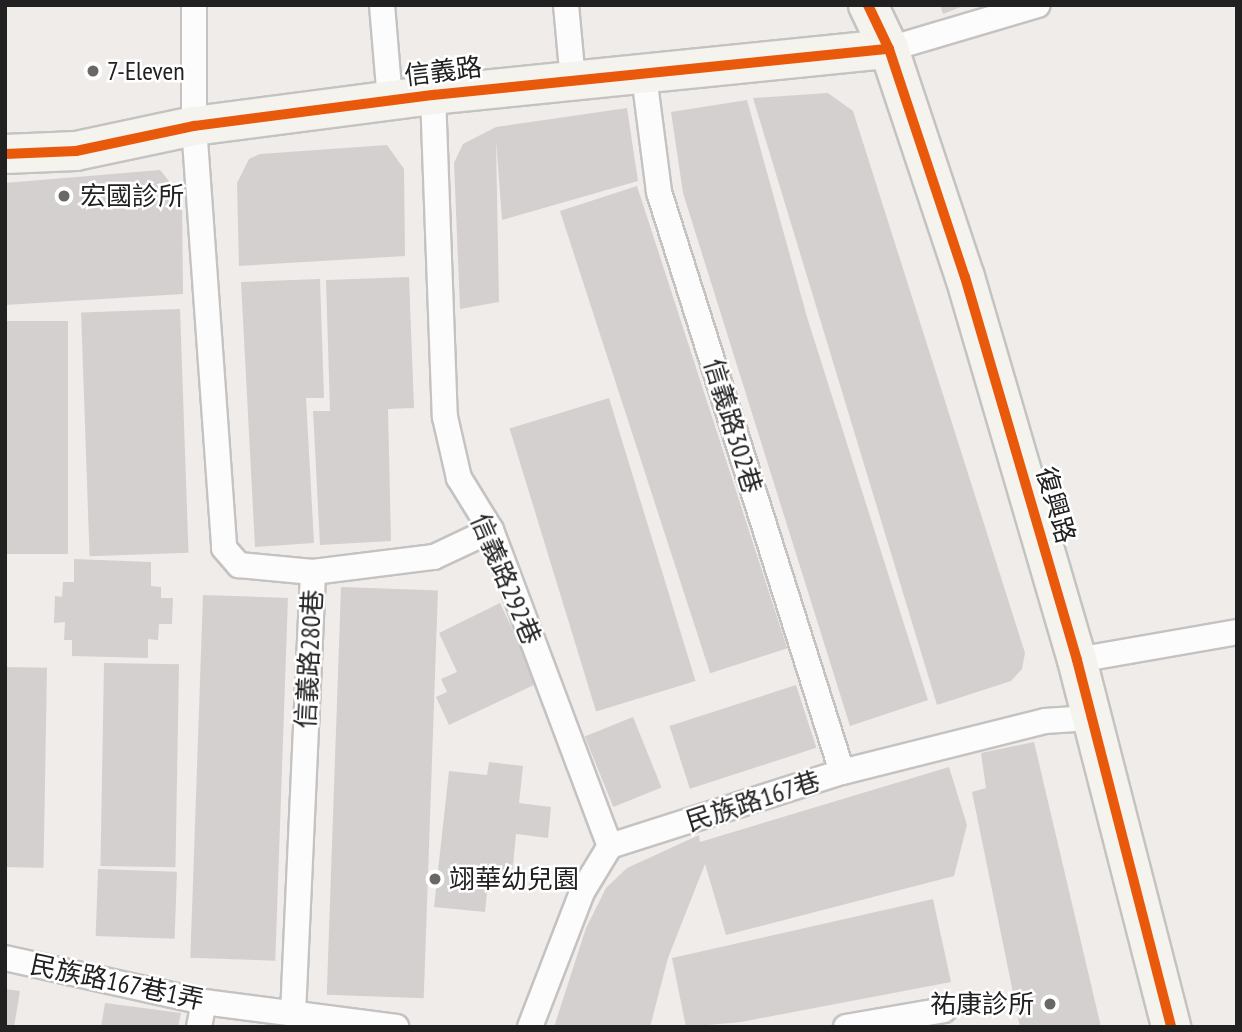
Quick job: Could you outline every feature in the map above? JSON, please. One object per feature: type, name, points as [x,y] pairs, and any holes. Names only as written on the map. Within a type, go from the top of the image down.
[{"type":"street","name":"復興路","points":[[869,5],[889,50],[965,277],[1077,660],[1171,1027]]},
{"type":"street","name":"信義路","points":[[5,153],[76,151],[194,126],[390,100],[889,50]]},
{"type":"lane","name":"信義路280巷","points":[[194,5],[194,126],[224,548],[239,565],[313,572],[293,1014]]},
{"type":"lane","points":[[382,5],[390,100]]},
{"type":"lane","points":[[566,5],[573,80]]},
{"type":"lane","points":[[889,50],[1038,5]]},
{"type":"lane","name":"信義路302巷","points":[[644,76],[659,192],[842,772]]},
{"type":"lane","name":"信義路292巷","points":[[433,95],[445,417],[459,478],[491,530],[610,846]]},
{"type":"lane","points":[[313,572],[434,557],[491,530]]},
{"type":"lane","points":[[1077,660],[1237,632]]},
{"type":"lane","name":"民族路167巷","points":[[610,846],[842,772],[1045,721],[1090,718]]},
{"type":"lane","points":[[530,1027],[582,892],[610,846]]},
{"type":"lane","name":"民族路167巷1弄","points":[[5,958],[204,1002],[396,1027]]},
{"type":"lane","points":[[200,1027],[204,1002]]},
{"type":"lane","points":[[846,1027],[944,1010]]},
{"type":"building","points":[[940,5],[966,5],[943,14]]},
{"type":"building","points":[[828,93],[853,111],[1025,653],[1022,669],[1011,681],[937,705],[753,98]]},
{"type":"building","points":[[747,100],[807,317],[928,700],[850,726],[683,193],[671,112]]},
{"type":"building","points":[[627,108],[638,181],[502,220],[496,140],[499,302],[460,309],[454,163],[463,144],[496,127]]},
{"type":"building","points":[[387,145],[404,169],[405,256],[239,266],[237,183],[249,159],[260,154]]},
{"type":"building","points":[[160,170],[182,197],[183,294],[5,305],[5,183]]},
{"type":"building","points":[[637,186],[787,648],[710,673],[560,211]]},
{"type":"building","points":[[409,277],[414,408],[388,409],[391,541],[320,545],[313,411],[330,411],[326,280]]},
{"type":"building","points":[[320,279],[324,398],[306,398],[314,543],[255,547],[241,282]]},
{"type":"building","points":[[180,309],[189,553],[90,556],[81,312]]},
{"type":"building","points":[[5,321],[68,321],[68,554],[5,554]]},
{"type":"building","points":[[609,398],[696,681],[596,711],[510,428]]},
{"type":"building","points":[[74,559],[151,562],[151,586],[161,587],[161,598],[173,598],[172,624],[159,624],[158,640],[148,639],[148,658],[72,656],[72,640],[64,640],[65,622],[54,623],[55,596],[62,597],[63,582],[74,582]]},
{"type":"building","points":[[341,587],[438,590],[424,998],[327,995]]},
{"type":"building","points":[[203,595],[288,598],[275,961],[190,958]]},
{"type":"building","points":[[500,603],[538,683],[449,725],[436,697],[447,692],[441,679],[457,672],[439,633]]},
{"type":"building","points":[[104,663],[179,664],[175,867],[100,866]]},
{"type":"building","points":[[5,667],[47,668],[44,868],[5,867]]},
{"type":"building","points":[[796,685],[816,748],[690,789],[670,726]]},
{"type":"building","points":[[633,717],[661,787],[613,807],[585,736]]},
{"type":"building","points":[[1034,742],[1101,1027],[1020,1027],[972,792],[986,788],[981,753]]},
{"type":"building","points":[[489,762],[523,766],[519,803],[551,807],[548,838],[516,834],[511,886],[488,883],[485,912],[434,907],[449,771],[487,775]]},
{"type":"building","points":[[949,767],[967,825],[954,876],[726,935],[705,864],[668,958],[650,1027],[554,1027],[586,928],[606,888],[627,868],[699,835],[700,842]]},
{"type":"building","points":[[98,869],[177,872],[175,939],[96,936]]},
{"type":"building","points":[[933,899],[951,982],[741,1022],[686,1027],[672,958]]},
{"type":"building","points":[[5,989],[20,991],[14,1027],[5,1027]]},
{"type":"building","points":[[105,1003],[181,1013],[178,1027],[101,1027]]},
{"type":"cycle path","points":[[868,5],[889,49],[965,277],[1077,660],[1171,1027]]},
{"type":"cycle path","points":[[5,154],[76,151],[194,126],[433,95],[889,49]]},
{"type":"place","name":"7-Eleven","points":[[93,71]]},
{"type":"place","name":"宏國診所","points":[[64,196]]},
{"type":"place","name":"翊華幼兒園","points":[[435,879]]},
{"type":"place","name":"祐康診所","points":[[1050,1004]]}]
